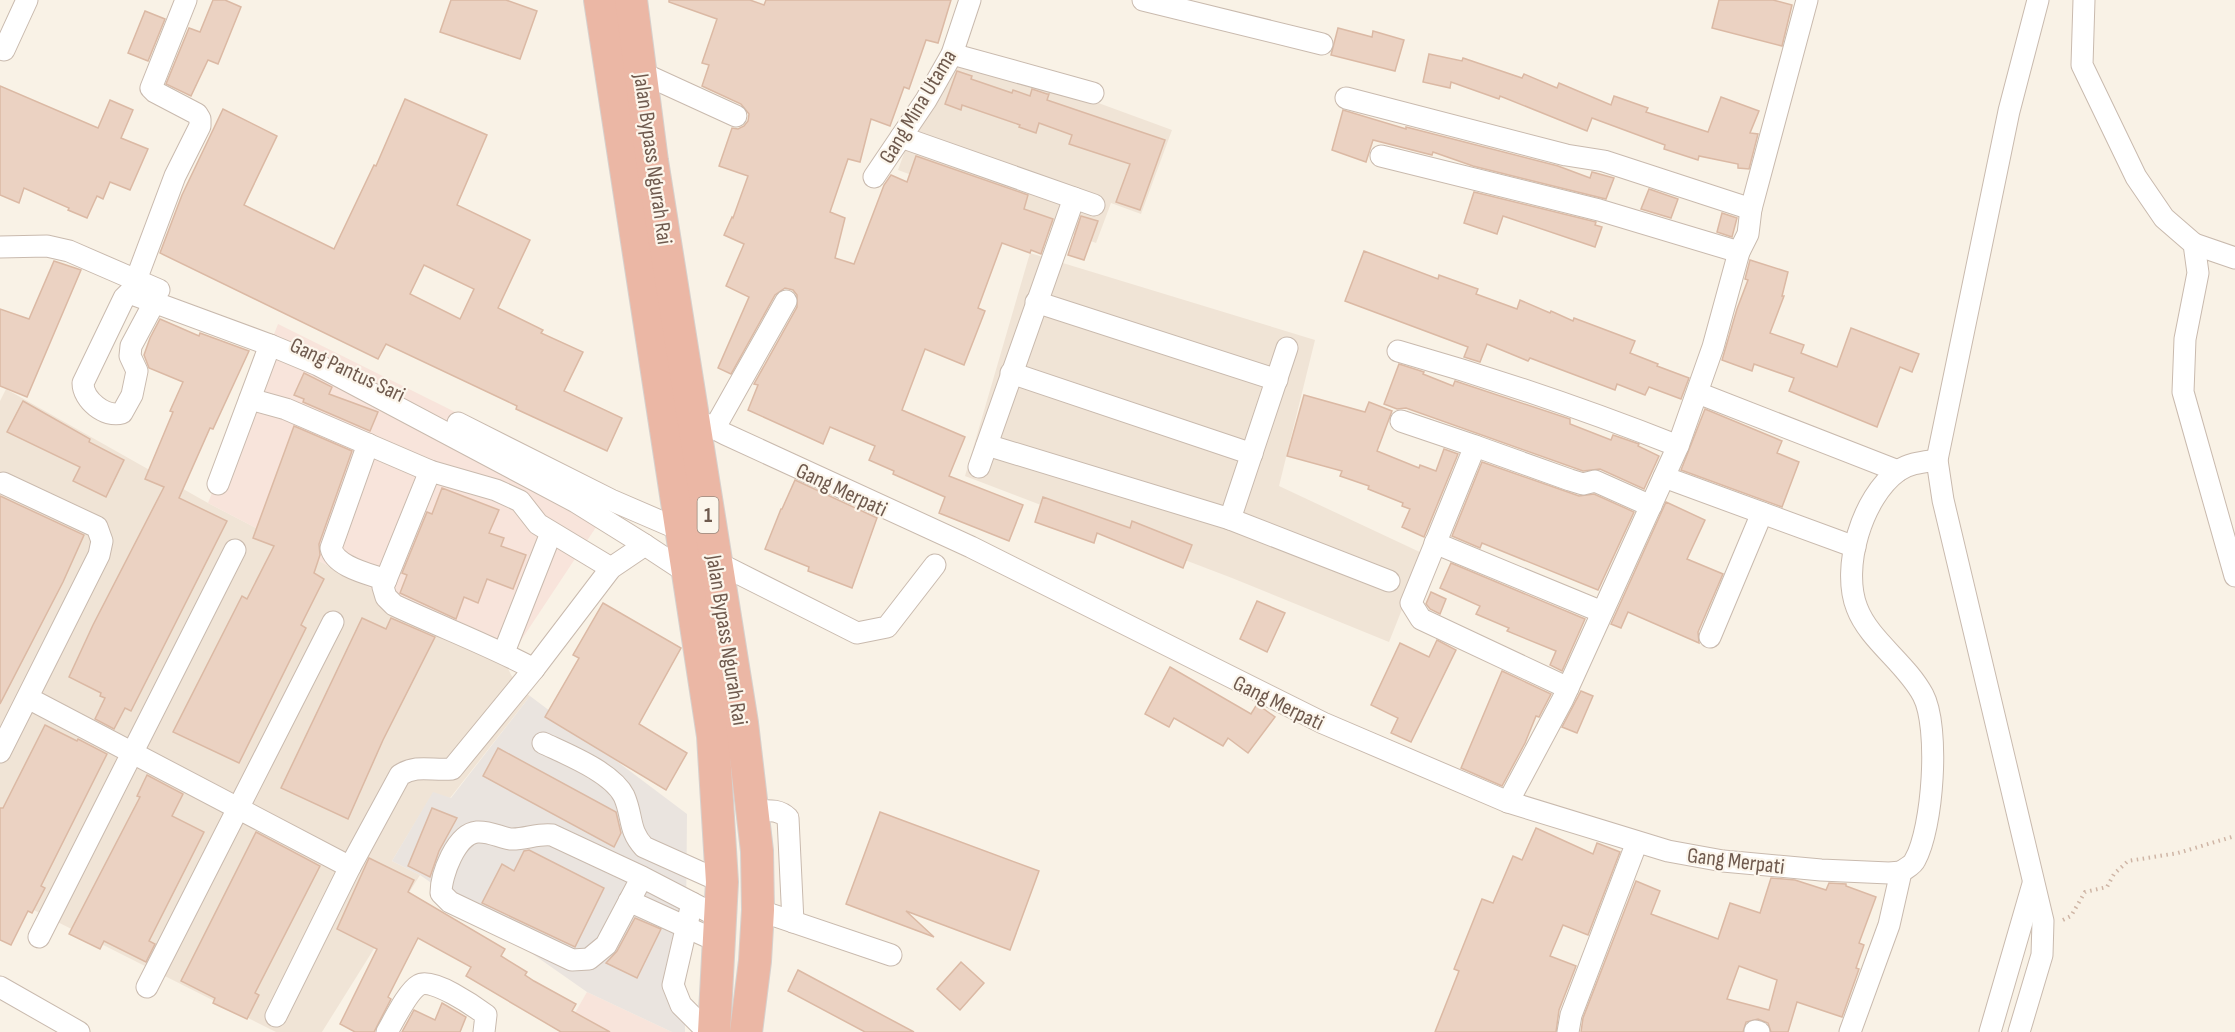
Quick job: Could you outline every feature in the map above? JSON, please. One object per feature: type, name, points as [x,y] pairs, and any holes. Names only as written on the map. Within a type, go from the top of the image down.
[{"type":"highway","name":"Jalan Bypass Ngurah Rai","points":[[600,0],[703,423],[702,568],[722,882],[714,1032]]},
{"type":"highway","name":"Jalan Bypass Ngurah Rai","points":[[632,0],[642,73],[639,164],[683,531],[702,568],[742,723],[753,811],[757,851],[758,910],[755,961],[746,1032]]},
{"type":"street","points":[[4,50],[27,0]]},
{"type":"street","points":[[136,280],[176,176],[200,126],[197,114],[151,88],[186,0]]},
{"type":"street","name":"Gang Mina Utama","points":[[874,177],[926,100],[952,54],[970,0]]},
{"type":"street","points":[[1143,0],[1322,44]]},
{"type":"street","points":[[1508,802],[1568,688],[1678,446],[1698,393],[1739,252],[1748,234],[1751,208],[1807,0]]},
{"type":"street","points":[[2019,1032],[2042,955],[2043,921],[1943,500],[1937,460],[2009,111],[2038,0]]},
{"type":"street","points":[[2084,0],[2082,65],[2136,177],[2164,218],[2194,244],[2235,258]]},
{"type":"street","points":[[952,54],[1093,93]]},
{"type":"street","points":[[642,73],[736,116]]},
{"type":"street","points":[[1346,98],[1566,155],[1599,159],[1751,208]]},
{"type":"street","points":[[901,137],[1094,206]]},
{"type":"street","points":[[1381,156],[1599,210],[1739,252]]},
{"type":"street","points":[[979,467],[1074,198]]},
{"type":"street","points":[[2194,244],[2198,273],[2185,339],[2183,392],[2235,576]]},
{"type":"street","name":"Gang Pantus Sari","points":[[0,247],[47,246],[69,251],[348,366],[611,500],[683,531]]},
{"type":"street","points":[[154,303],[131,346],[130,356],[137,371],[132,395],[122,413],[115,415],[107,412],[87,398],[83,391],[83,383],[124,297],[129,293],[318,365],[576,502],[645,545],[857,633],[887,627],[935,565]]},
{"type":"street","points":[[703,423],[786,302]]},
{"type":"street","points":[[1036,302],[1277,380]]},
{"type":"street","points":[[218,484],[270,345]]},
{"type":"street","points":[[1230,519],[1287,348]]},
{"type":"street","points":[[1398,351],[1446,364],[1613,420],[1678,446]]},
{"type":"street","points":[[1011,374],[1252,454]]},
{"type":"street","points":[[1698,393],[1898,471]]},
{"type":"street","points":[[250,399],[286,409],[430,471],[496,490],[520,501],[537,524],[611,568]]},
{"type":"street","points":[[1401,420],[1570,480],[1584,484],[1595,481],[1651,506]]},
{"type":"street","name":"Gang Merpati","points":[[703,423],[971,547],[1323,723],[1508,802],[1637,842],[1724,861],[1821,870],[1901,872]]},
{"type":"street","points":[[368,444],[331,548],[333,555],[341,562],[386,580]]},
{"type":"street","points":[[987,445],[1230,519],[1389,581]]},
{"type":"street","points":[[1475,446],[1411,603],[1421,619],[1568,688]]},
{"type":"street","points":[[1850,1032],[1889,925],[1901,872],[1914,863],[1923,839],[1930,810],[1933,728],[1924,696],[1899,661],[1864,623],[1857,609],[1851,579],[1855,547],[1863,520],[1874,500],[1898,471],[1916,463],[1937,460]]},
{"type":"street","points":[[430,471],[383,587],[386,597],[394,605],[477,643],[504,652],[534,669]]},
{"type":"street","points":[[1664,477],[1855,547]]},
{"type":"street","points":[[0,752],[99,555],[102,541],[97,527],[3,483]]},
{"type":"street","points":[[1710,637],[1762,513]]},
{"type":"street","points":[[504,652],[551,532]]},
{"type":"street","points":[[1435,543],[1602,612]]},
{"type":"street","points":[[276,1016],[350,867],[400,775],[410,768],[437,771],[452,769],[534,669],[611,568],[645,545]]},
{"type":"street","points":[[39,937],[235,550]]},
{"type":"street","points":[[147,987],[333,622]]},
{"type":"street","points":[[28,698],[350,867]]},
{"type":"street","points":[[543,743],[578,760],[611,781],[622,793],[635,837],[644,847],[722,882]]},
{"type":"street","points":[[753,811],[774,810],[782,812],[788,818],[793,922]]},
{"type":"street","points":[[642,877],[606,945],[589,959],[572,960],[450,902],[441,893],[441,880],[452,855],[465,837],[475,832],[490,832],[510,839],[540,833],[552,835],[642,877],[692,903],[720,930]]},
{"type":"street","points":[[1568,1032],[1571,1015],[1637,842]]},
{"type":"street","points":[[1990,1032],[2033,883]]},
{"type":"street","points":[[628,901],[686,926],[720,930]]},
{"type":"street","points":[[692,903],[674,985],[681,1005],[708,1032]]},
{"type":"street","points":[[758,910],[891,955]]},
{"type":"street","points":[[387,1032],[413,990],[420,983],[430,983],[474,1006],[486,1015],[484,1032]]},
{"type":"street","points":[[0,987],[79,1032]]},
{"type":"path","points":[[2043,921],[2058,924],[2071,916],[2085,892],[2107,887],[2114,874],[2128,861],[2178,853],[2235,836]]},
{"type":"shaded area","points":[[943,46],[1172,130],[1141,214],[1111,203],[1096,243],[898,170]]},
{"type":"shaded area","points":[[1030,253],[1315,340],[1279,486],[1424,554],[1389,642],[1232,578],[965,476]]},
{"type":"shaded area","points":[[278,324],[604,486],[610,506],[506,663],[367,586],[208,503]]},
{"type":"shaded area","points":[[6,389],[208,503],[367,586],[505,663],[518,688],[530,696],[450,798],[433,793],[392,861],[420,875],[322,1032],[276,1032],[0,893],[0,401]]},
{"type":"shaded area","points":[[530,696],[687,814],[685,1032],[672,1032],[587,992],[420,875],[392,861],[433,792],[451,798]]},
{"type":"shaded area","points":[[587,992],[672,1032],[564,1032]]},
{"type":"building","points":[[213,0],[225,0],[241,7],[218,64],[208,60],[191,96],[166,84],[189,28],[200,32]]},
{"type":"building","points":[[451,0],[506,0],[537,11],[520,59],[440,32]]},
{"type":"building","points":[[669,0],[750,0],[764,5],[766,0],[951,0],[938,43],[926,40],[909,89],[904,87],[890,126],[871,119],[860,162],[848,159],[830,212],[845,218],[835,258],[854,264],[884,185],[891,175],[907,182],[916,156],[1028,195],[1024,209],[1053,219],[1041,254],[1031,250],[1030,253],[1002,243],[978,308],[985,311],[964,365],[925,349],[902,410],[965,437],[949,476],[1023,505],[1009,541],[939,513],[945,497],[893,474],[894,471],[869,460],[875,446],[830,427],[823,444],[748,410],[758,385],[754,384],[797,307],[797,295],[793,290],[785,288],[775,295],[731,374],[718,368],[749,297],[726,286],[744,244],[724,235],[733,218],[748,176],[719,166],[732,128],[738,129],[744,126],[749,114],[741,104],[702,86],[709,65],[702,63],[717,19],[669,2]]},
{"type":"building","points":[[1719,0],[1773,0],[1792,5],[1782,46],[1712,28]]},
{"type":"building","points":[[145,11],[165,19],[148,61],[128,53]]},
{"type":"building","points":[[1338,28],[1372,37],[1373,31],[1404,40],[1395,71],[1331,55]]},
{"type":"building","points":[[1429,54],[1462,61],[1463,58],[1522,78],[1524,74],[1557,88],[1559,83],[1611,105],[1614,96],[1648,108],[1646,112],[1708,132],[1721,97],[1759,111],[1750,133],[1758,134],[1749,169],[1738,168],[1738,164],[1699,156],[1698,160],[1664,149],[1665,145],[1592,118],[1587,131],[1500,96],[1499,99],[1451,82],[1450,88],[1423,82]]},
{"type":"building","points":[[957,71],[972,76],[971,79],[1012,93],[1013,90],[1030,96],[1032,89],[1049,94],[1047,100],[1165,140],[1140,210],[1116,202],[1130,164],[1069,144],[1072,135],[1039,123],[1036,133],[1019,127],[1020,125],[962,105],[961,110],[945,104]]},
{"type":"building","points":[[0,86],[98,128],[110,100],[133,110],[121,138],[148,149],[130,190],[110,182],[103,199],[97,196],[87,218],[24,188],[19,203],[0,195]]},
{"type":"building","points":[[405,99],[487,135],[457,205],[530,240],[498,308],[543,330],[541,333],[583,352],[564,391],[622,418],[607,451],[516,409],[517,406],[386,344],[378,359],[160,253],[182,195],[223,109],[277,136],[244,205],[334,249],[374,165],[376,166]],"holes":[[[424,265],[474,289],[460,319],[410,294]]]},
{"type":"building","points":[[1343,110],[1406,129],[1406,127],[1558,166],[1590,178],[1592,172],[1614,178],[1606,199],[1473,166],[1433,152],[1432,155],[1373,140],[1366,162],[1332,150]]},
{"type":"building","points":[[1649,189],[1678,199],[1671,218],[1641,209]]},
{"type":"building","points":[[1474,192],[1596,222],[1595,225],[1602,227],[1595,247],[1503,216],[1497,234],[1464,223]]},
{"type":"building","points":[[1722,213],[1737,218],[1732,237],[1717,232]]},
{"type":"building","points":[[1081,216],[1098,221],[1084,260],[1068,255]]},
{"type":"building","points":[[1364,251],[1438,279],[1439,275],[1478,289],[1476,294],[1517,309],[1520,300],[1550,313],[1551,311],[1573,321],[1574,318],[1635,341],[1630,353],[1689,378],[1681,399],[1649,387],[1645,395],[1617,384],[1615,390],[1530,358],[1528,361],[1487,344],[1480,362],[1464,357],[1468,347],[1345,301]]},
{"type":"building","points":[[1750,260],[1788,272],[1782,296],[1784,296],[1770,333],[1804,345],[1801,353],[1837,367],[1851,328],[1919,354],[1912,372],[1900,367],[1877,427],[1789,391],[1794,378],[1754,364],[1752,371],[1722,360],[1748,280],[1745,279]]},
{"type":"building","points":[[54,261],[81,270],[27,397],[0,386],[0,309],[29,319]]},
{"type":"building","points":[[160,319],[199,336],[200,333],[249,351],[213,429],[210,428],[179,498],[227,521],[131,711],[125,708],[114,729],[95,719],[105,698],[100,696],[101,693],[69,677],[164,487],[145,479],[183,382],[149,368],[144,355]]},
{"type":"building","points":[[1399,364],[1424,372],[1423,374],[1453,386],[1455,381],[1570,419],[1570,424],[1611,440],[1613,435],[1639,444],[1638,446],[1659,456],[1644,489],[1600,469],[1583,471],[1406,408],[1397,409],[1384,404]]},
{"type":"building","points":[[304,373],[332,387],[329,394],[378,412],[370,431],[303,402],[304,399],[294,395]]},
{"type":"building","points":[[1304,395],[1365,412],[1369,402],[1392,411],[1377,451],[1419,468],[1420,465],[1436,471],[1444,449],[1458,454],[1424,537],[1402,527],[1410,509],[1402,506],[1403,503],[1368,489],[1369,486],[1340,476],[1342,471],[1287,456]]},
{"type":"building","points":[[23,401],[90,439],[89,442],[124,460],[106,497],[73,481],[80,467],[7,432]]},
{"type":"building","points":[[1705,409],[1782,441],[1777,453],[1799,462],[1782,507],[1681,470]]},
{"type":"building","points":[[294,426],[352,451],[319,544],[320,555],[314,573],[324,579],[301,625],[306,628],[239,763],[173,732],[242,596],[247,599],[274,546],[253,538]]},
{"type":"building","points":[[1482,462],[1579,496],[1594,494],[1634,512],[1598,590],[1482,543],[1480,548],[1452,536]]},
{"type":"building","points":[[795,480],[877,518],[852,588],[808,571],[809,567],[765,549]]},
{"type":"building","points":[[442,488],[499,510],[489,533],[504,538],[501,546],[526,555],[513,589],[487,579],[478,603],[464,597],[456,619],[400,593],[407,575],[402,573],[427,512],[432,514]]},
{"type":"building","points":[[0,496],[84,535],[63,582],[0,704]]},
{"type":"building","points":[[1043,497],[1130,528],[1132,521],[1192,545],[1183,568],[1097,533],[1094,543],[1035,522]]},
{"type":"building","points":[[1666,502],[1705,520],[1687,559],[1723,574],[1698,632],[1699,643],[1628,612],[1621,628],[1611,624]]},
{"type":"building","points":[[1451,563],[1585,619],[1562,671],[1550,665],[1556,651],[1507,631],[1509,628],[1476,614],[1480,606],[1440,588]]},
{"type":"building","points":[[1431,592],[1446,599],[1440,614],[1426,604]]},
{"type":"building","points":[[1257,601],[1285,613],[1267,652],[1240,639]]},
{"type":"building","points":[[603,603],[681,648],[639,724],[687,753],[666,790],[545,717],[579,658],[573,655]]},
{"type":"building","points":[[362,618],[386,629],[391,618],[435,637],[383,740],[348,819],[281,788]]},
{"type":"building","points":[[1437,640],[1456,650],[1411,742],[1391,733],[1398,718],[1371,705],[1400,643],[1429,657]]},
{"type":"building","points":[[1170,667],[1251,714],[1257,704],[1275,717],[1248,753],[1228,738],[1223,746],[1174,718],[1169,727],[1145,714]]},
{"type":"building","points":[[1502,671],[1551,694],[1539,717],[1536,716],[1525,743],[1502,786],[1461,768]]},
{"type":"building","points":[[1581,691],[1593,696],[1577,733],[1562,727]]},
{"type":"building","points":[[45,725],[107,754],[41,886],[45,888],[32,913],[28,911],[11,945],[0,940],[0,808],[3,808]]},
{"type":"building","points":[[498,748],[616,812],[621,833],[614,847],[483,776]]},
{"type":"building","points":[[147,775],[183,794],[172,816],[204,832],[149,941],[155,944],[146,962],[104,941],[100,949],[69,934],[140,797],[137,796]]},
{"type":"building","points":[[432,808],[457,818],[439,851],[430,877],[408,866]]},
{"type":"building","points":[[880,812],[1039,871],[1010,950],[906,911],[934,937],[846,904]]},
{"type":"building","points":[[1536,828],[1593,854],[1597,843],[1620,852],[1588,935],[1563,925],[1550,956],[1576,966],[1559,1010],[1556,1032],[1435,1032],[1459,971],[1454,969],[1482,899],[1493,903],[1513,856],[1522,860]]},
{"type":"building","points":[[256,832],[320,866],[255,993],[259,995],[247,1019],[213,1003],[215,998],[181,981]]},
{"type":"building","points":[[529,850],[604,888],[575,947],[482,903],[502,864],[514,871],[524,851]]},
{"type":"building","points":[[369,858],[414,880],[408,892],[505,949],[501,956],[527,972],[525,975],[576,1004],[572,1011],[610,1032],[561,1032],[466,976],[471,967],[418,938],[388,997],[391,999],[374,1032],[355,1032],[340,1024],[377,949],[337,929]]},
{"type":"building","points":[[1771,878],[1795,880],[1826,890],[1829,883],[1846,884],[1846,886],[1876,897],[1859,943],[1864,945],[1856,968],[1859,969],[1842,1017],[1797,1002],[1788,1032],[1771,1032],[1768,1023],[1758,1019],[1746,1022],[1743,1032],[1581,1032],[1583,1018],[1636,881],[1660,891],[1651,914],[1718,939],[1730,903],[1760,913]],"holes":[[[1739,966],[1777,980],[1769,1010],[1727,999]]]},
{"type":"building","points":[[635,918],[661,929],[637,978],[606,963],[617,951]]},
{"type":"building","points":[[961,962],[984,983],[960,1010],[937,989]]},
{"type":"building","points":[[798,970],[914,1032],[865,1032],[788,991]]},
{"type":"building","points":[[442,1003],[466,1017],[460,1032],[402,1032],[414,1010],[435,1020]]}]
